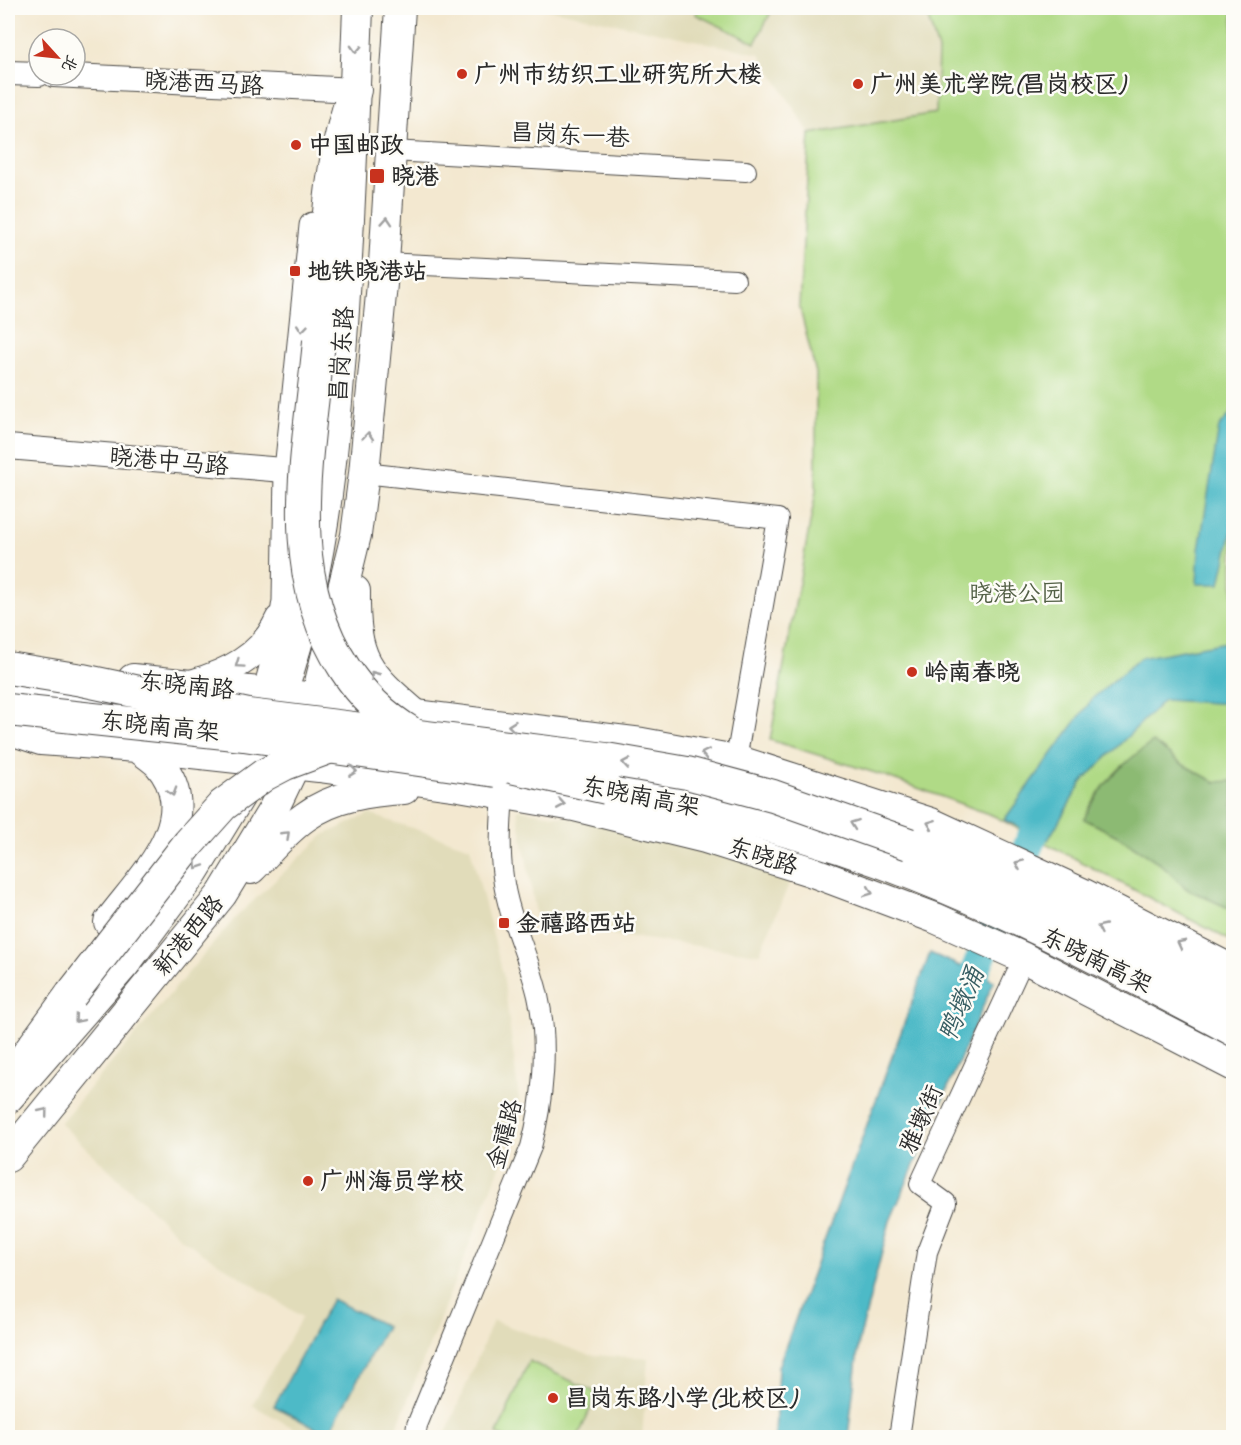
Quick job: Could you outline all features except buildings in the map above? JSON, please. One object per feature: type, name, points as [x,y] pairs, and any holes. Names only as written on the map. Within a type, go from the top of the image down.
[{"type":"highway","points":[[355,90],[343,123],[335,170],[305,496],[303,546],[315,610],[337,657],[356,684],[381,711],[398,724],[435,745],[493,765],[606,788]]},
{"type":"highway","points":[[8,668],[93,683],[267,733]]},
{"type":"highway","name":"东晓南高架","points":[[8,689],[606,788],[703,808],[805,835],[918,876],[1116,968],[1233,1030]]},
{"type":"highway","name":"东晓南高架","points":[[8,711],[267,733],[441,737],[606,759],[716,780],[804,807],[909,844],[979,860],[1048,890],[1154,954],[1233,995]]},
{"type":"highway","points":[[8,729],[267,733]]},
{"type":"highway","points":[[8,1081],[71,994],[194,837],[223,805],[285,764],[342,743],[406,737],[441,737]]},
{"type":"highway","points":[[703,808],[811,843],[897,878],[1233,1050]]},
{"type":"main road","name":"昌岗东路","points":[[267,733],[321,544],[331,474],[347,254],[358,8]]},
{"type":"main road","name":"昌岗东路","points":[[318,693],[356,536],[364,473],[384,263],[400,8]]},
{"type":"main road","points":[[267,733],[286,602],[288,470],[324,146],[331,126],[355,90]]},
{"type":"main road","points":[[188,685],[236,667],[256,651],[277,624],[331,474]]},
{"type":"main road","points":[[356,536],[354,631],[372,674],[416,715]]},
{"type":"main road","name":"东晓南路","points":[[8,674],[93,674],[188,685],[267,733]]},
{"type":"main road","points":[[8,729],[41,740],[137,747],[267,733],[318,693],[416,715],[642,743],[736,760],[931,823],[979,860]]},
{"type":"main road","name":"新港西路","points":[[8,1098],[124,965],[194,871],[229,816],[267,733],[318,693]]},
{"type":"main road","name":"新港西路","points":[[8,1157],[214,905],[261,831],[267,733]]},
{"type":"main road","name":"东晓路","points":[[267,733],[459,786],[653,823],[810,871],[935,918],[1018,956],[1233,1066]]},
{"type":"main road","points":[[8,1057],[164,848],[175,821],[176,806],[169,782],[159,764],[137,747]]},
{"type":"main road","points":[[214,905],[304,817],[320,808],[365,793],[459,786]]},
{"type":"main road","points":[[229,816],[261,831]]},
{"type":"main road","points":[[1048,890],[1233,971]]},
{"type":"street","points":[[8,73],[27,74]]},
{"type":"street","name":"晓港西马路","points":[[87,77],[355,90]]},
{"type":"street","name":"昌岗东一巷","points":[[392,151],[746,171]]},
{"type":"street","points":[[384,263],[735,280]]},
{"type":"street","name":"晓港中马路","points":[[8,447],[331,474]]},
{"type":"street","points":[[364,473],[778,519],[736,760]]},
{"type":"street","name":"东晓南路","points":[[8,655],[93,674]]},
{"type":"street","points":[[459,786],[470,721]]},
{"type":"street","points":[[8,740],[41,740]]},
{"type":"street","name":"金禧路","points":[[415,1437],[417,1425],[531,1147],[541,1110],[542,1044],[539,998],[503,879],[500,840],[503,794]]},
{"type":"street","name":"雅墩街","points":[[903,1437],[900,1431],[927,1252],[946,1203],[920,1184],[1018,956]]},
{"type":"shaded area","name":"广州美术学院(昌岗校区)","points":[[543,8],[925,8],[938,50],[937,113],[810,134],[760,54]]},
{"type":"shaded area","points":[[517,809],[649,831],[793,875],[759,954],[538,925]]},
{"type":"shaded area","name":"广州海员学校","points":[[369,814],[470,847],[503,974],[521,1114],[393,1437],[310,1437],[252,1405],[302,1317],[181,1238],[60,1123],[236,917],[324,835]]},
{"type":"shaded area","name":"昌岗东路小学(北校区)","points":[[493,1321],[589,1355],[648,1358],[642,1437],[444,1438]]},
{"type":"green space","points":[[698,8],[773,8],[755,43],[695,14]]},
{"type":"green space","name":"晓港公园","points":[[925,8],[1233,8],[1233,942],[994,816],[885,776],[770,740],[816,491],[816,373],[799,305],[810,134],[936,113],[938,50]]},
{"type":"green space","points":[[1153,742],[1182,764],[1215,782],[1233,781],[1233,910],[1187,889],[1158,862],[1119,837],[1084,819],[1097,796],[1113,776],[1131,758]]},
{"type":"green space","points":[[529,1361],[597,1393],[578,1437],[505,1438],[497,1434]]},
{"type":"water","points":[[1233,411],[1233,526],[1220,584],[1197,584],[1199,550],[1219,427]]},
{"type":"water","points":[[1233,641],[1233,704],[1164,700],[1082,782],[1048,840],[1004,820],[1093,698],[1140,658]]},
{"type":"water","points":[[930,953],[994,981],[890,1221],[859,1341],[848,1437],[775,1437],[778,1367]]},
{"type":"water","points":[[332,1299],[386,1326],[328,1435],[274,1406]]},
{"type":"waterway","name":"鸭墩涌","points":[[959,1009],[1049,797]]},
{"type":"place","name":"广州市纺织工业研究所大楼","points":[[462,74]]},
{"type":"place","name":"广州美术学院(昌岗校区)","points":[[858,84]]},
{"type":"place","name":"中国邮政","points":[[296,145]]},
{"type":"place","name":"晓港","points":[[377,176]]},
{"type":"place","name":"地铁晓港站","points":[[295,271]]},
{"type":"place","name":"岭南春晓","points":[[912,672]]},
{"type":"place","name":"金禧路西站","points":[[504,923]]},
{"type":"place","name":"广州海员学校","points":[[308,1181]]},
{"type":"place","name":"昌岗东路小学(北校区)","points":[[553,1398]]}]
